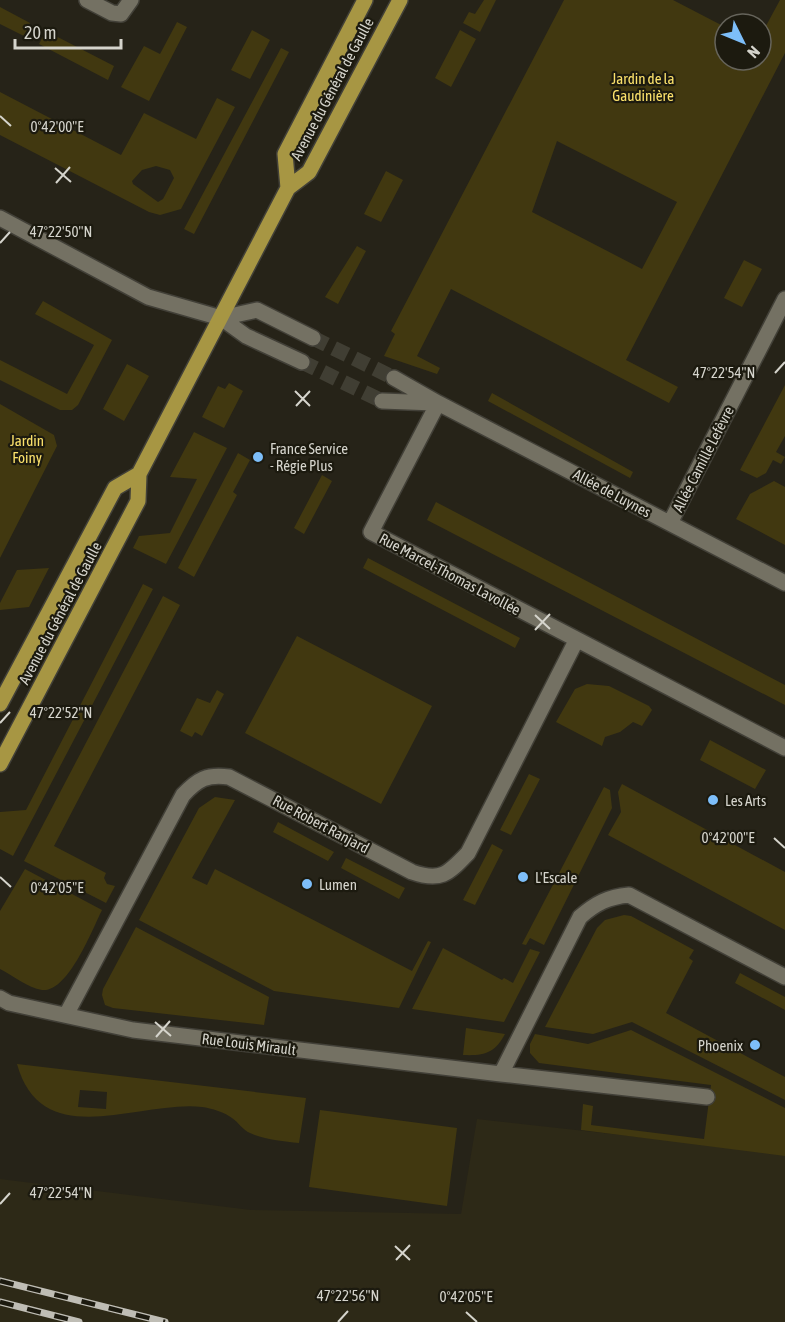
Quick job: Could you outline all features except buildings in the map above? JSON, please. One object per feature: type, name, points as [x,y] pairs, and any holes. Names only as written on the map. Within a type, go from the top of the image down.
[{"type":"main road","name":"Avenue du Général de Gaulle","points":[[288,188],[285,154],[365,0]]},
{"type":"main road","name":"Avenue du Général de Gaulle","points":[[0,765],[138,501],[139,474],[220,318],[288,188],[309,172],[400,0]]},
{"type":"main road","name":"Avenue du Général de Gaulle","points":[[0,704],[115,488],[139,474]]},
{"type":"street","points":[[87,0],[112,13],[121,14],[131,0]]},
{"type":"street","points":[[0,218],[148,297],[220,318],[246,336],[302,362]]},
{"type":"street","name":"Allée Camille Lefèvre","points":[[670,523],[785,299]]},
{"type":"street","points":[[220,318],[257,310],[313,338]]},
{"type":"street","name":"Allée de Luynes","points":[[394,378],[785,583]]},
{"type":"street","name":"Allée de Luynes","points":[[382,401],[438,403]]},
{"type":"street","name":"Rue Marcel-Thomas Lavollée","points":[[438,403],[371,532],[576,641],[785,748]]},
{"type":"street","name":"Rue Robert Ranjard","points":[[66,1015],[183,795],[200,778],[216,775],[229,777],[412,872],[436,878],[450,871],[468,853],[576,641]]},
{"type":"street","points":[[501,1074],[580,917],[594,904],[612,897],[629,895],[785,977]]},
{"type":"street","name":"Rue Louis Mirault","points":[[0,998],[9,1003],[133,1030],[707,1097]]},
{"type":"shaded area","points":[[477,1119],[785,1153],[785,1322],[0,1322],[0,1179],[251,1210],[461,1214]]},
{"type":"green space","points":[[484,0],[496,0],[480,32],[463,23],[469,12],[475,14]]},
{"type":"green space","name":"Jardin de la Gaudinière","points":[[564,0],[673,0],[713,21],[713,72],[773,72],[773,13],[780,0],[785,0],[785,53],[626,360],[678,387],[669,403],[451,289],[417,356],[440,368],[437,374],[384,356],[395,334],[391,331]],"holes":[[[557,141],[677,202],[642,269],[532,212]]]},
{"type":"green space","points":[[0,7],[30,23],[24,36],[0,24]]},
{"type":"green space","points":[[177,22],[187,27],[149,101],[121,87],[144,46],[160,54]]},
{"type":"green space","points":[[252,30],[270,40],[250,79],[231,70]]},
{"type":"green space","points":[[460,30],[476,39],[451,87],[435,78]]},
{"type":"green space","points":[[46,31],[114,66],[108,80],[39,44]]},
{"type":"green space","points":[[281,48],[289,52],[194,234],[184,229]]},
{"type":"green space","points":[[0,92],[121,155],[144,113],[196,139],[217,98],[235,107],[181,209],[160,215],[149,212],[0,135]],"holes":[[[156,166],[170,170],[174,178],[163,199],[158,202],[133,184],[132,181],[142,170]]]},
{"type":"green space","points":[[386,171],[403,180],[381,222],[364,214]]},
{"type":"green space","points":[[357,246],[366,251],[338,304],[325,297]]},
{"type":"green space","points":[[744,260],[762,269],[742,307],[724,298]]},
{"type":"green space","points":[[43,301],[112,340],[78,405],[72,410],[60,410],[0,380],[0,360],[67,394],[94,345],[35,314]]},
{"type":"green space","points":[[127,364],[149,376],[124,421],[103,409]]},
{"type":"green space","points":[[229,383],[243,391],[224,428],[202,417],[218,386],[225,389]]},
{"type":"green space","points":[[785,385],[785,436],[776,452],[785,457],[781,464],[773,460],[766,473],[757,478],[740,470]]},
{"type":"green space","points":[[492,393],[633,472],[630,478],[488,401]]},
{"type":"green space","name":"Jardin Foiny","points":[[0,404],[54,435],[57,446],[0,558]]},
{"type":"green space","points":[[194,432],[227,448],[166,564],[133,548],[139,536],[170,533],[197,479],[170,477]]},
{"type":"green space","points":[[238,453],[250,460],[233,492],[237,495],[194,577],[178,568]]},
{"type":"green space","points":[[322,475],[332,481],[304,534],[294,528]]},
{"type":"green space","points":[[774,481],[785,487],[785,545],[736,519],[750,494]]},
{"type":"green space","points":[[436,502],[785,685],[785,705],[427,520]]},
{"type":"green space","points":[[368,558],[520,638],[515,648],[363,568]]},
{"type":"green space","points":[[49,568],[29,607],[0,610],[0,603],[17,570]]},
{"type":"green space","points":[[143,584],[153,589],[13,856],[0,849],[0,812],[26,810]]},
{"type":"green space","points":[[163,596],[180,605],[54,846],[106,873],[104,878],[107,884],[115,886],[106,903],[24,861]]},
{"type":"green space","points":[[297,636],[432,706],[381,804],[245,733]]},
{"type":"green space","points":[[587,684],[609,686],[649,706],[652,710],[642,726],[633,722],[620,732],[605,737],[602,746],[556,722],[575,689]]},
{"type":"green space","points":[[217,690],[224,694],[202,736],[195,732],[192,737],[180,731],[197,698],[210,703]]},
{"type":"green space","points":[[710,740],[766,770],[755,789],[700,760]]},
{"type":"green space","points":[[529,774],[540,779],[511,835],[500,830]]},
{"type":"green space","points":[[622,784],[785,872],[785,930],[608,835],[621,812],[618,792]]},
{"type":"green space","points":[[604,787],[610,790],[612,808],[544,945],[530,938],[526,945],[522,944]]},
{"type":"green space","points":[[215,797],[235,800],[192,878],[207,885],[215,869],[412,971],[428,941],[431,942],[399,1008],[274,991],[139,920],[199,808]]},
{"type":"green space","points":[[278,822],[334,852],[328,861],[273,832]]},
{"type":"green space","points":[[492,844],[503,850],[475,905],[463,900]]},
{"type":"green space","points":[[346,858],[405,888],[399,899],[341,868]]},
{"type":"green space","points":[[25,869],[102,910],[70,971],[61,982],[52,988],[42,990],[0,969],[0,911]]},
{"type":"green space","points":[[624,915],[631,916],[694,950],[689,958],[693,961],[666,1013],[785,1077],[785,1100],[632,1022],[593,1034],[545,1027],[597,928],[605,920]]},
{"type":"green space","points":[[136,927],[269,997],[264,1025],[113,1008],[105,1005],[103,989]]},
{"type":"green space","points":[[443,948],[502,980],[504,978],[513,983],[530,949],[540,952],[504,1022],[412,1009]]},
{"type":"green space","points":[[740,973],[785,997],[785,1010],[735,983]]},
{"type":"green space","points":[[466,1028],[505,1034],[488,1052],[463,1055]]},
{"type":"green space","points":[[631,1030],[785,1108],[785,1156],[581,1130],[583,1104],[593,1106],[591,1125],[704,1139],[711,1085],[539,1063],[530,1053],[530,1044],[535,1034],[588,1044]]},
{"type":"green space","points":[[17,1064],[306,1098],[299,1143],[274,1140],[250,1133],[229,1116],[202,1107],[177,1107],[95,1117],[70,1115],[48,1108],[30,1091]],"holes":[[[80,1090],[107,1092],[106,1109],[78,1107]]]},
{"type":"green space","points":[[320,1110],[457,1128],[447,1206],[309,1187]]},
{"type":"tunnel","points":[[313,338],[394,378]]},
{"type":"tunnel","points":[[302,362],[382,401]]},
{"type":"railway","points":[[0,1281],[165,1322]]},
{"type":"railway","points":[[0,1302],[79,1322]]},
{"type":"place","name":"France Service - Régie Plus","points":[[258,457]]},
{"type":"place","name":"Les Arts","points":[[713,800]]},
{"type":"place","name":"L'Escale","points":[[523,877]]},
{"type":"place","name":"Lumen","points":[[307,884]]},
{"type":"place","name":"Phoenix","points":[[755,1045]]}]
